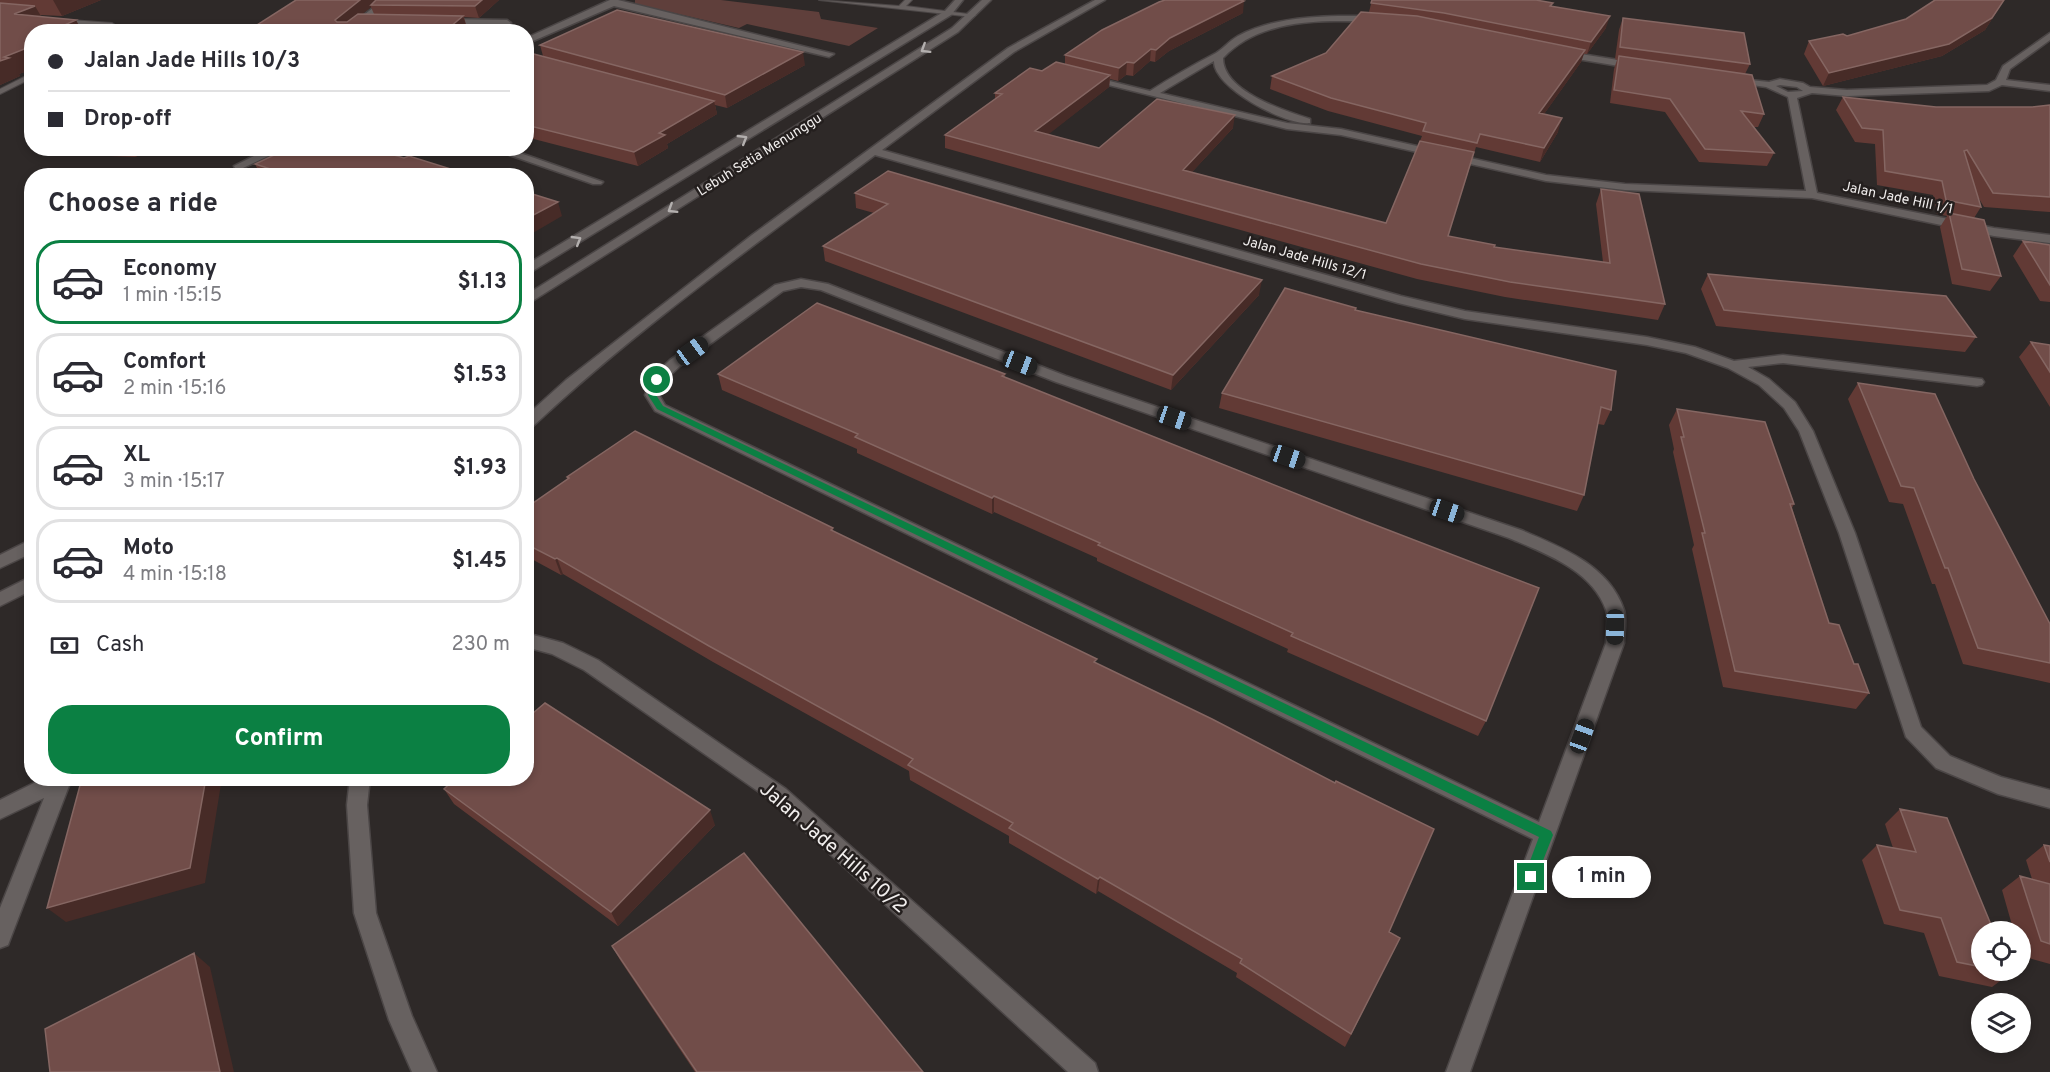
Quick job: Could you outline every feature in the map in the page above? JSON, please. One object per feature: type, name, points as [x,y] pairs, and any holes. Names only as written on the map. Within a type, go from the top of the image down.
[{"type":"street","points":[[356,24],[388,0]]},
{"type":"street","name":"Lebuh Setia Menunggu","points":[[534,266],[948,13],[959,0]]},
{"type":"street","name":"Lebuh Setia Menunggu","points":[[534,296],[945,36],[973,15],[987,0]]},
{"type":"street","points":[[534,417],[571,383],[747,245],[876,152],[1011,50],[1101,0]]},
{"type":"street","points":[[534,37],[614,1],[829,54]]},
{"type":"street","points":[[1152,94],[1219,54],[1238,39],[1271,26],[1320,20],[1388,20]]},
{"type":"street","points":[[360,21],[382,21]]},
{"type":"street","points":[[439,22],[507,23]]},
{"type":"street","points":[[2000,82],[2006,68],[2050,36]]},
{"type":"street","points":[[1551,52],[1642,67]]},
{"type":"street","points":[[1219,54],[1217,64],[1223,75],[1239,92],[1263,105],[1341,132]]},
{"type":"street","points":[[1072,75],[1287,126],[1341,132]]},
{"type":"street","points":[[1723,78],[1769,85],[1782,93],[1792,95],[1802,95],[1808,90]]},
{"type":"street","points":[[1769,85],[1780,82],[1791,83],[1808,90],[1847,93],[1989,88],[2000,82],[2050,88]]},
{"type":"street","points":[[1792,95],[1812,195]]},
{"type":"street","name":"Jalan Jade Hill 1/1","points":[[1341,132],[1546,178],[1625,187],[1812,195],[1994,232],[2050,239]]},
{"type":"street","name":"Jalan Jade Hills 12/1","points":[[876,152],[1398,299],[1465,315],[1690,350],[1733,364]]},
{"type":"street","points":[[239,166],[262,156]]},
{"type":"street","points":[[518,156],[597,182]]},
{"type":"street","points":[[1458,1072],[1546,835],[1615,643],[1615,612],[1599,581],[1561,554],[1515,534],[1061,379],[824,287],[801,283],[779,288],[675,363],[657,380],[652,395],[660,408],[1546,835]]},
{"type":"street","points":[[534,290],[540,293]]},
{"type":"street","points":[[1733,364],[1783,359],[1977,382]]},
{"type":"street","points":[[1733,364],[1764,382],[1790,405],[1806,431],[1847,533],[1913,731],[1943,762],[1998,785],[2050,799]]},
{"type":"street","points":[[0,562],[24,549]]},
{"type":"street","points":[[0,600],[24,586]]},
{"type":"street","name":"Jalan Jade Hills 10/2","points":[[534,642],[557,648],[591,665],[779,795],[1086,1072]]},
{"type":"street","points":[[0,810],[48,786]]},
{"type":"street","points":[[0,937],[59,786]]},
{"type":"street","points":[[359,786],[357,805],[365,913],[401,1020],[426,1072]]},
{"type":"lane","points":[[822,0],[973,15]]},
{"type":"lane","points":[[901,8],[909,0]]},
{"type":"lane","points":[[46,19],[101,24]]},
{"type":"lane","points":[[0,92],[24,79]]},
{"type":"shaded area","points":[[635,0],[721,0],[819,12],[821,19],[878,28],[849,46],[747,24],[739,28],[635,4]]},
{"type":"building","points":[[296,0],[360,0],[335,20],[337,22],[347,22],[358,14],[463,16],[454,24],[258,24]]},
{"type":"building","points":[[376,0],[482,0],[475,6],[371,5]]},
{"type":"building","points":[[1165,0],[1244,1],[1170,38],[1156,50],[1151,49],[1134,63],[1127,62],[1119,68],[1065,55],[1102,30]]},
{"type":"building","points":[[1372,0],[1536,0],[1553,3],[1550,6],[1610,16],[1591,42],[1444,13],[1371,3]]},
{"type":"building","points":[[1935,0],[2004,0],[1992,18],[1949,44],[1829,73],[1809,41],[1843,34],[1847,36],[1906,19]]},
{"type":"building","points":[[0,3],[35,6],[14,14],[76,20],[67,24],[24,24],[24,49],[4,57],[9,58],[0,61]]},
{"type":"building","points":[[617,10],[803,52],[725,95],[540,45]]},
{"type":"building","points":[[1361,12],[1417,16],[1585,50],[1539,113],[1562,118],[1544,148],[1480,134],[1477,143],[1423,131],[1426,123],[1331,98],[1272,76],[1326,53]]},
{"type":"building","points":[[1623,18],[1744,33],[1750,64],[1620,47]]},
{"type":"building","points":[[534,54],[714,101],[659,133],[665,135],[634,152],[534,127]]},
{"type":"building","points":[[1619,56],[1752,75],[1764,114],[1741,111],[1774,153],[1705,149],[1670,99],[1614,90]]},
{"type":"building","points":[[1056,62],[1110,75],[1035,131],[1099,148],[1157,99],[1235,115],[1183,170],[1386,223],[1420,141],[1474,152],[1448,236],[1495,245],[1494,247],[1610,263],[1601,189],[1639,194],[1665,304],[1510,282],[1421,264],[945,135],[1002,94],[995,93],[1030,68],[1042,71]]},
{"type":"building","points":[[1843,97],[1936,107],[2050,105],[2050,197],[1993,193],[1967,150],[1964,151],[1981,207],[1946,200],[1942,181],[1885,171],[1883,130],[1862,128]]},
{"type":"building","points":[[272,156],[397,156],[404,158],[409,156],[447,168],[267,168],[255,164]]},
{"type":"building","points":[[888,171],[1262,280],[1173,375],[823,246],[888,204],[855,193]]},
{"type":"building","points":[[534,194],[558,202],[534,215]]},
{"type":"building","points":[[1949,213],[1984,220],[2001,276],[1962,269]]},
{"type":"building","points":[[2023,241],[2050,245],[2050,285]]},
{"type":"building","points":[[1708,274],[1946,296],[1976,337],[1724,310]]},
{"type":"building","points":[[1285,288],[1356,308],[1355,310],[1616,371],[1611,410],[1601,407],[1584,495],[1222,393]]},
{"type":"building","points":[[817,303],[1005,374],[1002,376],[1539,588],[1486,721],[1291,636],[1293,633],[1098,545],[1100,543],[994,496],[992,498],[855,437],[858,434],[718,374]]},
{"type":"building","points":[[2031,342],[2050,345],[2050,372]]},
{"type":"building","points":[[1858,383],[1935,394],[1974,479],[2050,624],[2050,663],[1978,648],[1948,568],[1945,568],[1914,488],[1901,486]]},
{"type":"building","points":[[1677,409],[1765,422],[1794,504],[1790,504],[1829,623],[1839,625],[1854,664],[1858,664],[1869,693],[1735,671],[1702,533],[1705,533],[1681,437],[1684,437]]},
{"type":"building","points":[[635,431],[833,528],[831,530],[1097,659],[1094,662],[1212,719],[1335,783],[1336,781],[1434,829],[1389,932],[1400,938],[1351,1034],[1240,963],[1242,959],[1100,877],[1098,879],[1009,828],[1013,823],[908,765],[913,759],[709,646],[557,558],[534,548],[534,502],[569,478],[567,477]]},
{"type":"building","points":[[545,703],[710,810],[611,912],[444,789],[447,786],[534,786],[534,712]]},
{"type":"building","points":[[80,786],[205,786],[190,868],[47,908]]},
{"type":"building","points":[[1900,809],[1947,818],[1989,921],[1971,921],[1971,965],[1957,962],[1941,918],[1900,910],[1877,845],[1916,852]]},
{"type":"building","points":[[2044,845],[2050,846],[2050,862]]},
{"type":"building","points":[[744,853],[923,1072],[697,1072],[612,946]]},
{"type":"building","points":[[2020,876],[2050,884],[2050,944],[2041,941]]},
{"type":"building","points":[[194,953],[220,1072],[50,1072],[45,1029]]},
{"type":"route","points":[[657,380],[652,395],[660,408],[1546,835],[1531,877]]}]
